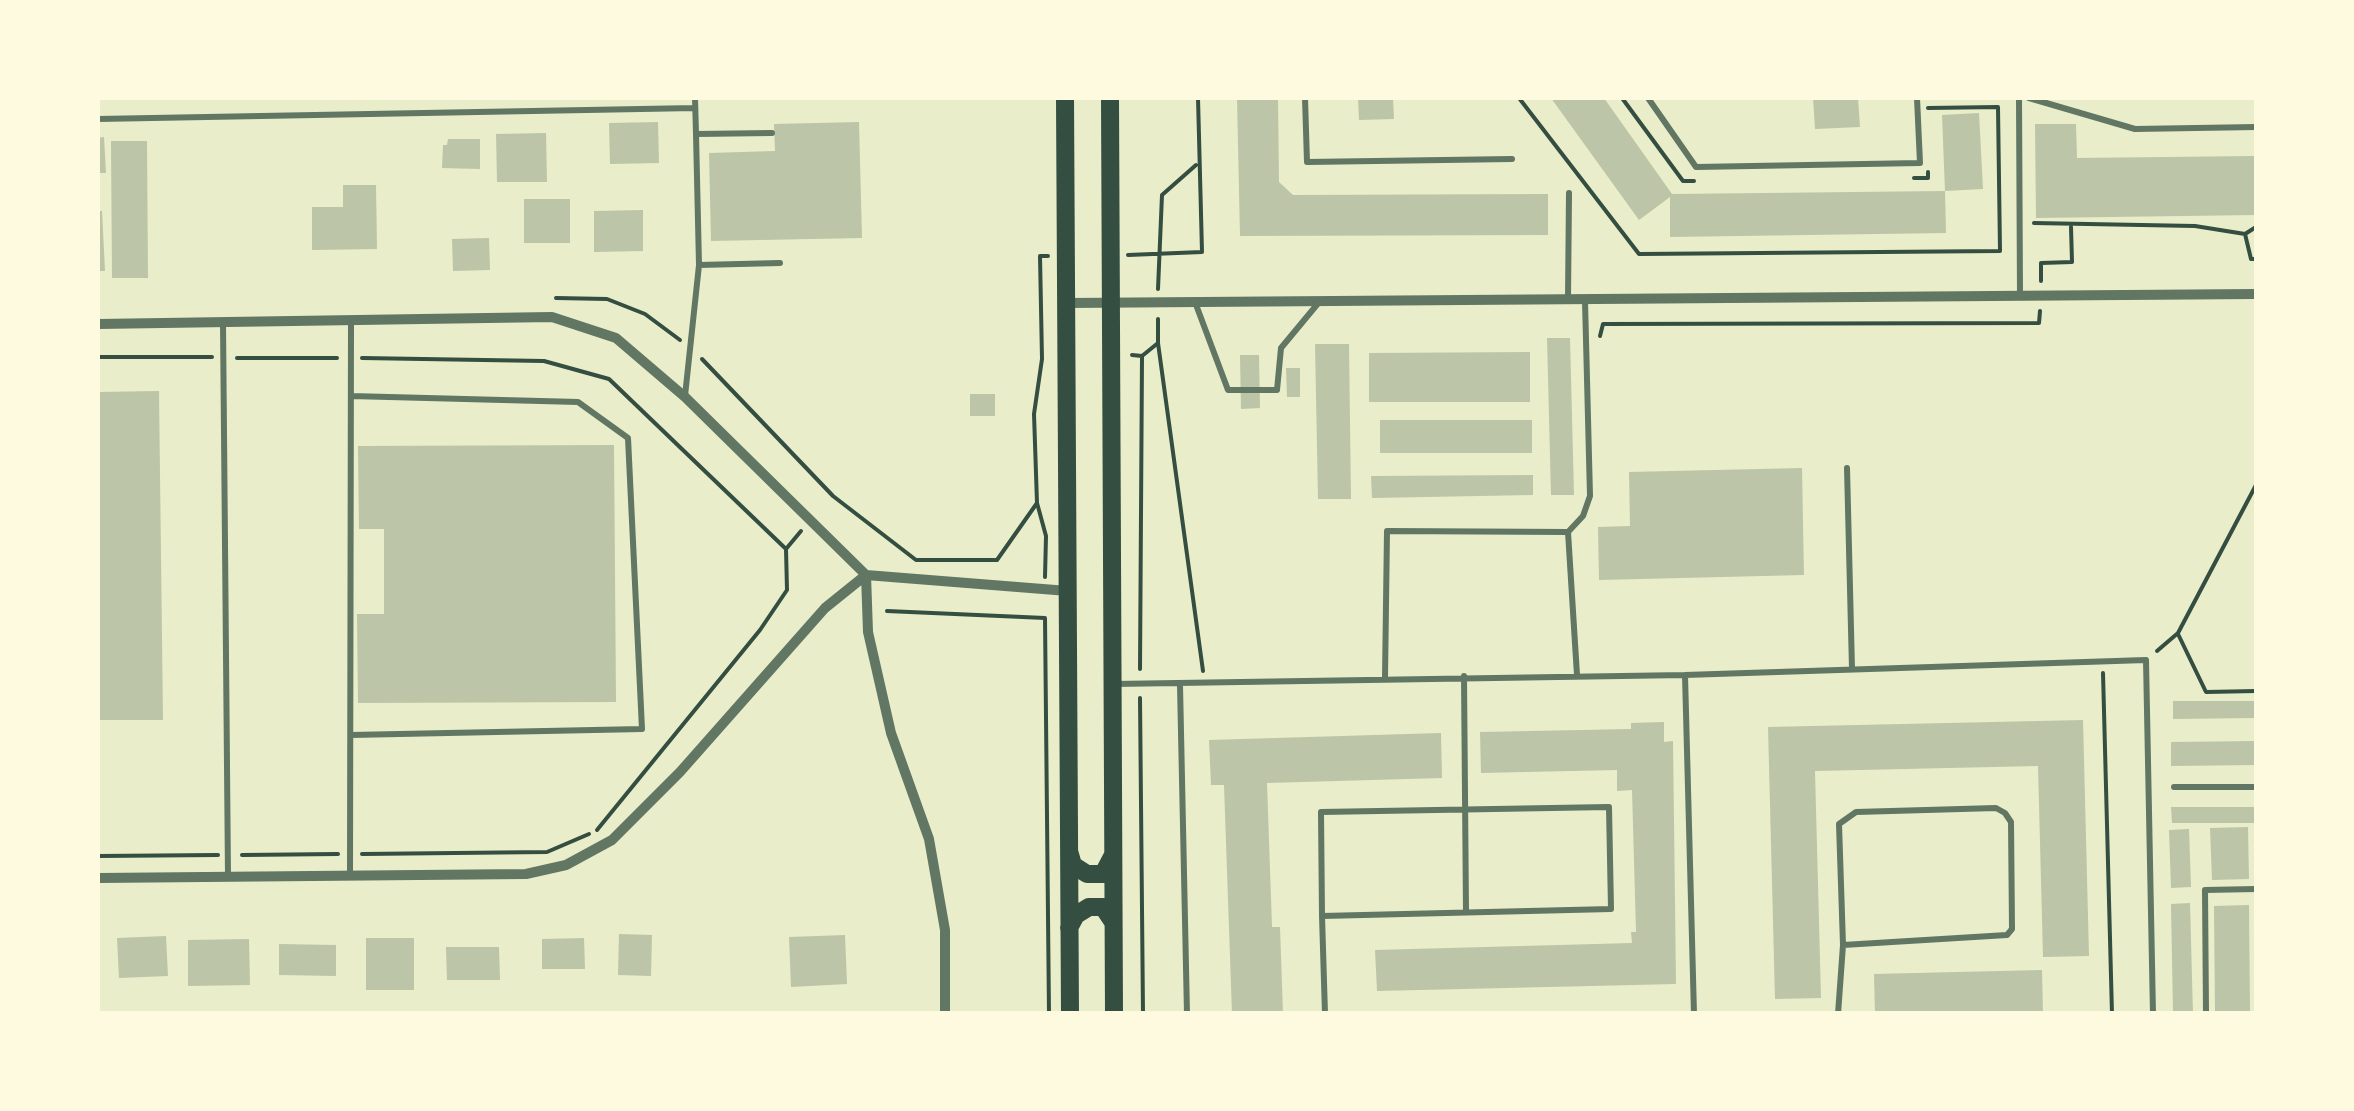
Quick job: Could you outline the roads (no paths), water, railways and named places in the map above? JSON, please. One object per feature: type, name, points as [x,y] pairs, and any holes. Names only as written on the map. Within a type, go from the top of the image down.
[{"type":"main road","points":[[1066,98],[1070,1014]]},
{"type":"main road","points":[[1110,98],[1114,1014]]},
{"type":"main road","points":[[1069,850],[1073,865],[1087,874],[1103,874],[1114,850]]},
{"type":"main road","points":[[1069,928],[1076,915],[1088,908],[1103,907],[1115,928]]},
{"type":"street","points":[[1068,303],[2256,294]]},
{"type":"street","points":[[98,324],[552,317],[616,338],[684,397],[866,575],[1068,592]]},
{"type":"street","points":[[98,878],[526,874],[566,865],[612,840],[680,772],[824,608],[866,575]]},
{"type":"street","points":[[866,575],[868,632],[891,733],[930,839],[944,930],[945,1014]]},
{"type":"lane","points":[[684,397],[693,350],[699,265],[695,98]]},
{"type":"lane","points":[[1305,98],[1307,162],[1512,159]]},
{"type":"lane","points":[[1648,98],[1696,166],[1920,163],[1917,98]]},
{"type":"lane","points":[[2019,98],[2020,296]]},
{"type":"lane","points":[[2029,98],[2135,129],[2256,127]]},
{"type":"lane","points":[[98,118],[695,108]]},
{"type":"lane","points":[[696,134],[772,133]]},
{"type":"lane","points":[[1568,300],[1569,193]]},
{"type":"lane","points":[[699,265],[780,264]]},
{"type":"lane","points":[[1194,300],[1228,390],[1276,390],[1282,348],[1320,301]]},
{"type":"lane","points":[[1578,675],[1568,532],[1583,516],[1590,496],[1583,344],[1585,301]]},
{"type":"lane","points":[[350,874],[351,319]]},
{"type":"lane","points":[[223,322],[228,876]]},
{"type":"lane","points":[[350,735],[642,728],[628,438],[578,402],[351,396]]},
{"type":"lane","points":[[1847,468],[1852,669]]},
{"type":"lane","points":[[1385,678],[1387,531],[1568,532]]},
{"type":"lane","points":[[1113,684],[1685,675],[2146,660],[2153,1014]]},
{"type":"lane","points":[[1685,675],[1694,1014]]},
{"type":"lane","points":[[1464,676],[1466,912]]},
{"type":"lane","points":[[1180,685],[1187,1014]]},
{"type":"lane","points":[[2174,787],[2256,787]]},
{"type":"lane","points":[[1322,916],[1611,909],[1609,806],[1320,812],[1322,916],[1325,1014]]},
{"type":"lane","points":[[1838,1014],[1842,945],[1839,824],[1848,816],[1996,808],[2011,822],[2012,929],[2008,935],[1842,945]]},
{"type":"lane","points":[[2206,1014],[2204,890],[2256,890]]}]
